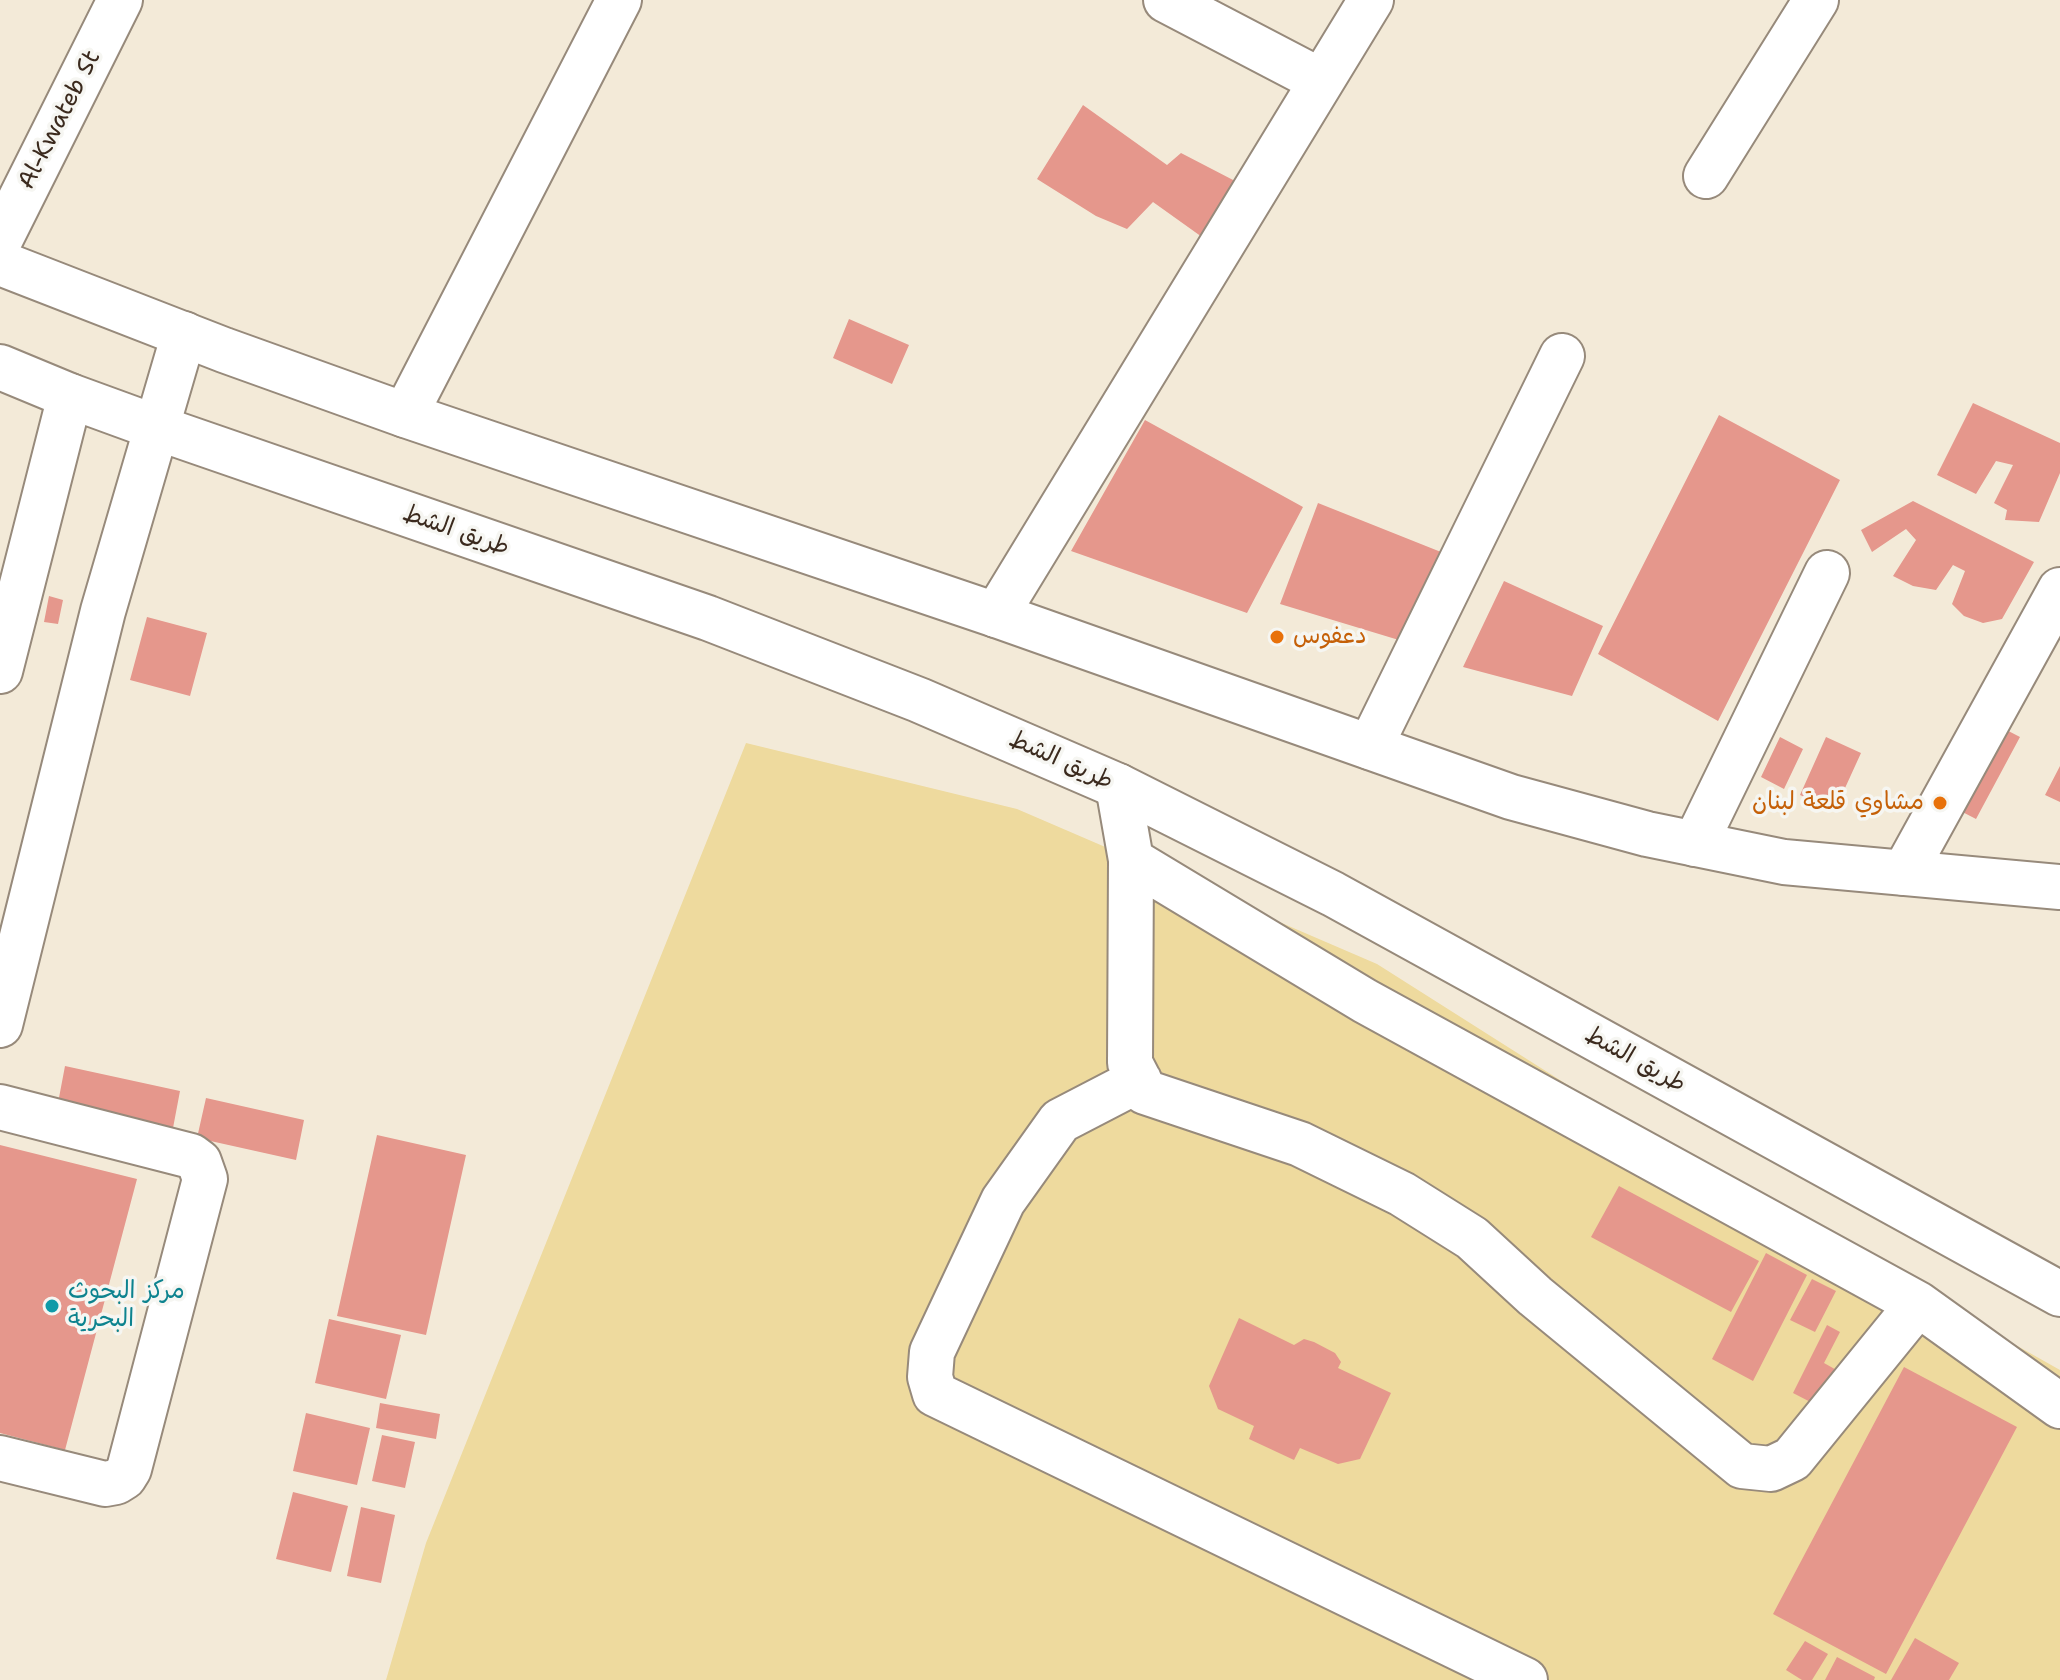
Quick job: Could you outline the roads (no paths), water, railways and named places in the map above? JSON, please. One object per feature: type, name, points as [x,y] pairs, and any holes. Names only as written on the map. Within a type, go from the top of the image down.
[{"type":"main road","name":"Al-Kwateb St","points":[[0,240],[120,0]]},
{"type":"main road","points":[[405,415],[619,0]]},
{"type":"main road","points":[[1166,0],[1321,81]]},
{"type":"main road","points":[[996,615],[1371,0]]},
{"type":"main road","points":[[1706,176],[1816,0]]},
{"type":"main road","points":[[0,263],[405,415],[996,615],[1511,797],[1647,834],[1784,862],[2060,887]]},
{"type":"main road","points":[[0,1025],[103,611],[184,334]]},
{"type":"main road","points":[[1370,747],[1562,356]]},
{"type":"main road","name":"طريق الشط","points":[[0,367],[155,427],[708,618],[919,700],[1118,786],[1333,894],[2060,1294]]},
{"type":"main road","points":[[0,671],[70,396]]},
{"type":"main road","points":[[1695,844],[1827,573]]},
{"type":"main road","points":[[1904,873],[2060,590]]},
{"type":"main road","points":[[1118,786],[1131,860],[1130,1063],[1145,1092],[1300,1144],[1402,1194],[1472,1238],[1535,1296],[1742,1466],[1771,1469],[1792,1459],[1918,1304]]},
{"type":"main road","points":[[1131,860],[1365,1001],[1918,1304],[2060,1406]]},
{"type":"main road","points":[[1139,1080],[1060,1121],[1003,1201],[932,1352],[930,1377],[935,1394],[1525,1680]]},
{"type":"main road","points":[[0,1107],[191,1156],[199,1162],[205,1179],[129,1469],[124,1477],[105,1484],[0,1458]]},
{"type":"place","name":"دعفوس","points":[[1277,637]]},
{"type":"place","name":"مشاوي قلعة لبنان","points":[[1940,803]]},
{"type":"place","name":"مركز البحوث البحرية","points":[[52,1306]]}]
